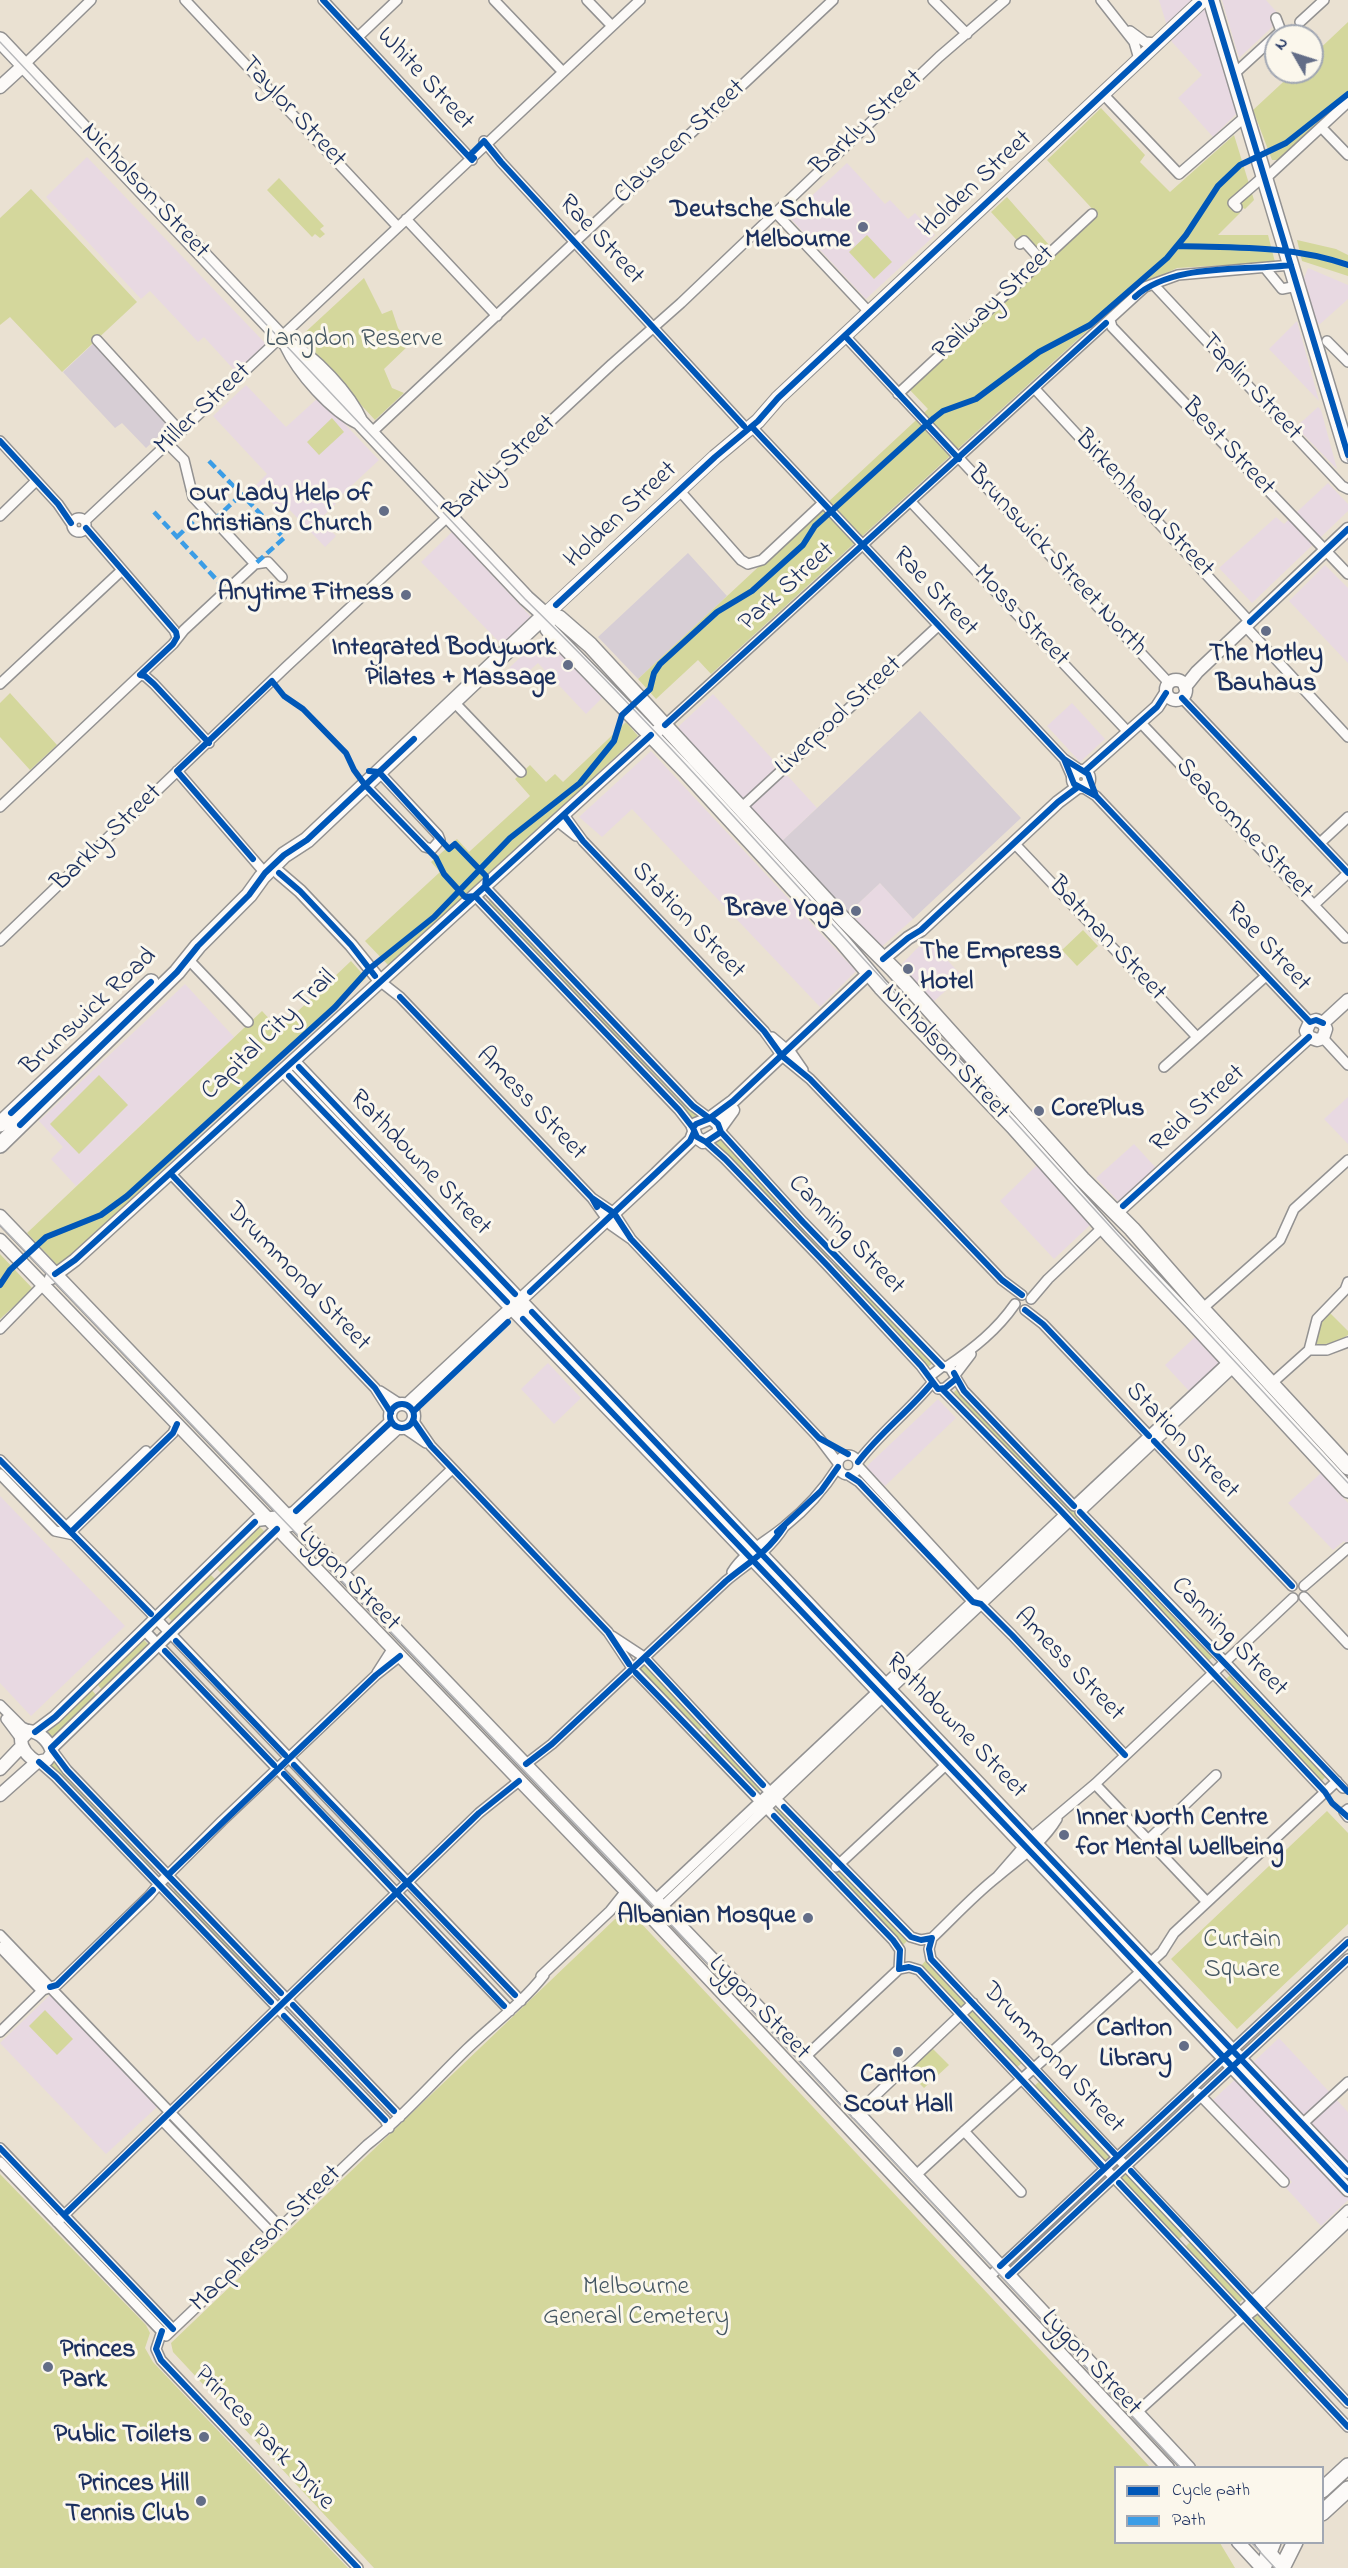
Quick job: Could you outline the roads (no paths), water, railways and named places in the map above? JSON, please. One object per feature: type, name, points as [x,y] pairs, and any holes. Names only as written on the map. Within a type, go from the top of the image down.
[{"type":"main road","name":"Holden Street","points":[[545,615],[1203,0]]},
{"type":"main road","points":[[1211,0],[1348,455]]},
{"type":"main road","name":"Nicholson Street","points":[[0,40],[284,341],[302,352],[353,406],[366,428],[545,615],[548,629],[801,884],[886,962],[1103,1227],[1348,1490]]},
{"type":"main road","name":"Nicholson Street","points":[[545,615],[559,618],[590,645],[741,808],[871,975],[1018,1121],[1116,1213],[1348,1467]]},
{"type":"main road","name":"Brunswick Road","points":[[0,1124],[198,946],[545,615]]},
{"type":"main road","name":"Brunswick Road","points":[[0,1144],[185,957]]},
{"type":"main road","points":[[871,975],[886,962]]},
{"type":"main road","points":[[1103,1227],[1116,1213]]},
{"type":"main road","points":[[1324,2489],[1348,2466]]},
{"type":"main road","points":[[1324,2512],[1348,2489]]},
{"type":"main road","points":[[1282,2568],[1294,2544]]},
{"type":"main road","points":[[1262,2568],[1267,2545]]},
{"type":"street","points":[[0,87],[91,0]]},
{"type":"street","name":"Taylor Street","points":[[185,0],[402,223],[497,316]]},
{"type":"street","name":"White Street","points":[[323,0],[471,158]]},
{"type":"street","points":[[358,37],[397,0]]},
{"type":"street","points":[[494,0],[563,72]]},
{"type":"street","points":[[587,0],[612,26]]},
{"type":"street","name":"Miller Street","points":[[80,525],[284,341],[402,223],[640,0]]},
{"type":"street","name":"Clauscen Street","points":[[366,428],[497,316],[833,0]]},
{"type":"street","points":[[933,0],[966,34]]},
{"type":"street","name":"Barkly Street","points":[[0,941],[286,667],[654,327],[931,64],[1005,0]]},
{"type":"street","points":[[1101,0],[1136,45],[1139,59]]},
{"type":"street","points":[[1300,22],[1324,0]]},
{"type":"street","points":[[1234,74],[1281,31],[1276,18]]},
{"type":"street","points":[[1125,28],[1145,42],[1156,43]]},
{"type":"street","points":[[1103,94],[1177,174],[1183,173],[1246,116]]},
{"type":"street","points":[[1237,207],[1233,203],[1348,102]]},
{"type":"street","points":[[1321,127],[1348,155]]},
{"type":"street","name":"Rae Street","points":[[484,145],[1310,1023]]},
{"type":"street","points":[[775,212],[869,312]]},
{"type":"street","name":"Railway Street","points":[[898,394],[1092,214]]},
{"type":"street","points":[[1020,244],[1024,241],[1042,261]]},
{"type":"street","name":"Park Street","points":[[0,1329],[651,735],[665,725],[959,459],[1142,290],[1178,275],[1291,265]]},
{"type":"street","points":[[1265,268],[1282,290],[1297,286]]},
{"type":"street","name":"Taplin Street","points":[[1153,284],[1342,486],[1348,489]]},
{"type":"street","name":"Best Street","points":[[1110,320],[1117,332],[1348,574]]},
{"type":"street","name":"Brunswick Street North","points":[[844,336],[1348,873]]},
{"type":"street","points":[[97,340],[181,432]]},
{"type":"street","points":[[1328,341],[1348,362]]},
{"type":"street","name":"Birkenhead Street","points":[[1035,389],[1348,736]]},
{"type":"street","points":[[0,441],[80,525],[174,630],[177,638]]},
{"type":"street","points":[[168,444],[184,460],[192,497],[255,564]]},
{"type":"street","points":[[0,516],[36,481]]},
{"type":"street","points":[[679,490],[741,560],[748,564],[762,560],[823,503]]},
{"type":"street","name":"Moss Street","points":[[911,502],[1129,733]]},
{"type":"street","points":[[886,962],[1348,529]]},
{"type":"street","points":[[0,807],[255,564],[268,562],[282,577]]},
{"type":"street","points":[[0,684],[121,571]]},
{"type":"street","name":"Liverpool Street","points":[[741,808],[938,626]]},
{"type":"street","points":[[140,675],[147,678],[172,702],[209,743]]},
{"type":"street","points":[[453,701],[521,772]]},
{"type":"street","name":"Seacombe Street","points":[[1140,722],[1345,938]]},
{"type":"street","points":[[177,771],[276,870]]},
{"type":"street","points":[[365,785],[425,847],[432,849],[437,845],[440,840],[438,835],[379,772]]},
{"type":"street","points":[[1320,843],[1348,817]]},
{"type":"street","name":"Station Street","points":[[560,818],[1292,1586]]},
{"type":"street","name":"Batman Street","points":[[1014,843],[1197,1037]]},
{"type":"street","name":"Amess Street","points":[[276,870],[300,891],[354,948],[362,952],[400,997],[819,1438],[838,1465]]},
{"type":"street","points":[[1314,905],[1348,873]]},
{"type":"street","points":[[485,887],[693,1106],[714,1119],[720,1130]]},
{"type":"street","points":[[475,896],[679,1110],[704,1142]]},
{"type":"street","points":[[185,957],[248,1022]]},
{"type":"street","points":[[612,1219],[684,1156],[720,1130],[728,1115],[871,975]]},
{"type":"street","points":[[1164,1067],[1266,976]]},
{"type":"street","points":[[1323,1023],[1348,1000]]},
{"type":"street","points":[[1316,1020],[1323,1023],[1326,1029],[1323,1038],[1317,1040],[1309,1037],[1306,1031],[1310,1023],[1316,1020]]},
{"type":"street","name":"Reid Street","points":[[1116,1213],[1309,1037]]},
{"type":"street","points":[[1323,1038],[1348,1065]]},
{"type":"street","points":[[0,1795],[38,1762],[47,1760],[51,1749],[277,1529],[291,1520],[296,1511],[340,1476],[612,1219],[691,1140],[695,1124],[720,1113],[787,1055]]},
{"type":"street","name":"Rathdowne Street","points":[[294,1062],[377,1157],[1232,2058],[1298,2127],[1348,2172]]},
{"type":"street","name":"Rathdowne Street","points":[[284,1071],[377,1157]]},
{"type":"street","name":"Canning Street","points":[[704,1142],[725,1159],[1325,1792],[1340,1785],[1077,1509],[945,1366],[810,1229],[720,1130]]},
{"type":"street","points":[[1202,1309],[1280,1240],[1294,1209],[1348,1160]]},
{"type":"street","name":"Drummond Street","points":[[171,1174],[608,1632],[632,1668],[900,1948],[902,1959],[899,1969],[909,1967],[919,1970],[1348,2427]]},
{"type":"street","name":"Lygon Street","points":[[0,1216],[805,2057],[1187,2466]]},
{"type":"street","points":[[60,2218],[182,2103],[196,2085],[516,1778],[821,1491],[838,1465],[840,1457],[850,1454],[878,1437],[936,1384],[945,1366],[978,1345],[1103,1227]]},
{"type":"street","name":"Lygon Street","points":[[0,1240],[647,1913],[1166,2466]]},
{"type":"street","points":[[1271,1384],[1309,1351],[1317,1319],[1345,1290],[1348,1282]]},
{"type":"street","points":[[1309,1351],[1328,1350],[1348,1342]]},
{"type":"street","points":[[936,1384],[955,1377],[978,1345]]},
{"type":"street","points":[[1077,1509],[1232,1364]]},
{"type":"street","points":[[165,1411],[175,1401]]},
{"type":"street","points":[[0,1474],[55,1531],[70,1532],[173,1433],[177,1424],[188,1414]]},
{"type":"street","points":[[821,1491],[855,1472],[858,1464],[878,1437]]},
{"type":"street","name":"Amess Street","points":[[819,1438],[850,1454]]},
{"type":"street","points":[[850,1454],[858,1464]]},
{"type":"street","points":[[0,1460],[518,1999]]},
{"type":"street","name":"Amess Street","points":[[858,1464],[882,1500],[1125,1755]]},
{"type":"street","points":[[838,1465],[847,1475]]},
{"type":"street","points":[[331,1584],[452,1469]]},
{"type":"street","name":"Amess Street","points":[[847,1475],[882,1500]]},
{"type":"street","points":[[0,1769],[27,1737],[55,1717],[254,1523],[266,1517],[291,1520]]},
{"type":"street","points":[[647,1913],[1067,1518]]},
{"type":"street","points":[[1304,1586],[1348,1548]]},
{"type":"street","points":[[1300,1583],[1304,1586],[1305,1597],[1298,1600],[1293,1598],[1290,1591],[1292,1586],[1300,1583]]},
{"type":"street","points":[[1305,1597],[1348,1644]]},
{"type":"street","points":[[932,1938],[1293,1598]]},
{"type":"street","points":[[144,1630],[508,2009]]},
{"type":"street","name":"Drummond Street","points":[[608,1632],[644,1657],[773,1795],[911,1937],[921,1940],[932,1938],[929,1949],[931,1959],[1348,2403]]},
{"type":"street","points":[[0,2032],[122,1915],[159,1884],[376,1675],[407,1642]]},
{"type":"street","points":[[0,1705],[22,1727],[27,1737],[27,1754],[38,1762],[159,1884],[388,2124]]},
{"type":"street","points":[[0,1713],[27,1737],[45,1740],[67,1770],[398,2115]]},
{"type":"street","points":[[697,1737],[708,1726]]},
{"type":"street","points":[[829,1873],[951,1760]]},
{"type":"street","points":[[1148,1839],[1216,1775]]},
{"type":"street","points":[[1095,1784],[1207,1902]]},
{"type":"street","points":[[904,2187],[1162,1953],[1174,1933],[1325,1792]]},
{"type":"street","points":[[628,1894],[639,1883]]},
{"type":"street","name":"Macpherson Street","points":[[167,2332],[273,2235],[628,1894]]},
{"type":"street","points":[[0,1935],[46,1989]]},
{"type":"street","points":[[992,2282],[1126,2166],[1201,2096],[1232,2058],[1348,1942]]},
{"type":"street","points":[[0,1947],[46,1989],[170,2112],[280,2227]]},
{"type":"street","points":[[1004,2271],[1117,2157],[1192,2088],[1232,2058],[1348,1959]]},
{"type":"street","points":[[793,2069],[899,1969]]},
{"type":"street","points":[[845,2124],[973,2003]]},
{"type":"street","points":[[1298,2127],[1348,2082]]},
{"type":"street","points":[[1192,2088],[1284,2182]]},
{"type":"street","points":[[162,2120],[273,2235]]},
{"type":"street","name":"Rathdowne Street","points":[[1298,2127],[1348,2190]]},
{"type":"street","points":[[964,2131],[1021,2192]]},
{"type":"street","points":[[0,2148],[60,2218],[167,2332]]},
{"type":"street","points":[[0,2162],[60,2218]]},
{"type":"street","points":[[1125,2423],[1243,2316],[1243,2310],[1255,2304],[1292,2275],[1348,2210]]},
{"type":"street","points":[[1255,2304],[1281,2274],[1326,2237],[1348,2223]]},
{"type":"street","points":[[1281,2274],[1292,2275]]},
{"type":"street","name":"Princes Park Drive","points":[[167,2332],[156,2349],[161,2360],[358,2568]]},
{"type":"street","points":[[1267,2545],[1282,2568]]},
{"type":"street","points":[[1242,2547],[1262,2568]]},
{"type":"street","points":[[1242,2547],[1250,2568]]},
{"type":"tram line","points":[[1210,0],[1348,462]]},
{"type":"tram line","points":[[0,42],[525,599],[576,649],[723,804],[1348,1483]]},
{"type":"tram line","points":[[0,1225],[633,1884],[1179,2466]]},
{"type":"tram line","points":[[1253,2544],[1275,2568]]},
{"type":"place","name":"Deutsche Schule Melbourne","points":[[863,227]]},
{"type":"place","name":"Our Lady Help of Christians Church","points":[[384,511]]},
{"type":"place","name":"Anytime Fitness","points":[[406,595]]},
{"type":"place","name":"The Motley Bauhaus","points":[[1266,631]]},
{"type":"place","name":"Integrated Bodywork Pilates + Massage","points":[[568,665]]},
{"type":"place","name":"Brave Yoga","points":[[856,911]]},
{"type":"place","name":"The Empress Hotel","points":[[908,969]]},
{"type":"place","name":"CorePlus","points":[[1039,1111]]},
{"type":"place","name":"Inner North Centre for Mental Wellbeing","points":[[1064,1835]]},
{"type":"place","name":"Albanian Mosque","points":[[808,1918]]},
{"type":"place","name":"Carlton Library","points":[[1184,2046]]},
{"type":"place","name":"Carlton Scout Hall","points":[[898,2052]]},
{"type":"place","name":"Princes Park","points":[[48,2367]]},
{"type":"place","name":"Public Toilets","points":[[204,2437]]},
{"type":"place","name":"Princes Hill Tennis Club","points":[[201,2501]]},
{"type":"park label","name":"Langdon Reserve","points":[[354,341]]},
{"type":"park label","name":"Curtain Square","points":[[1242,1957]]},
{"type":"park label","name":"Melbourne General Cemetery","points":[[636,2304]]}]
